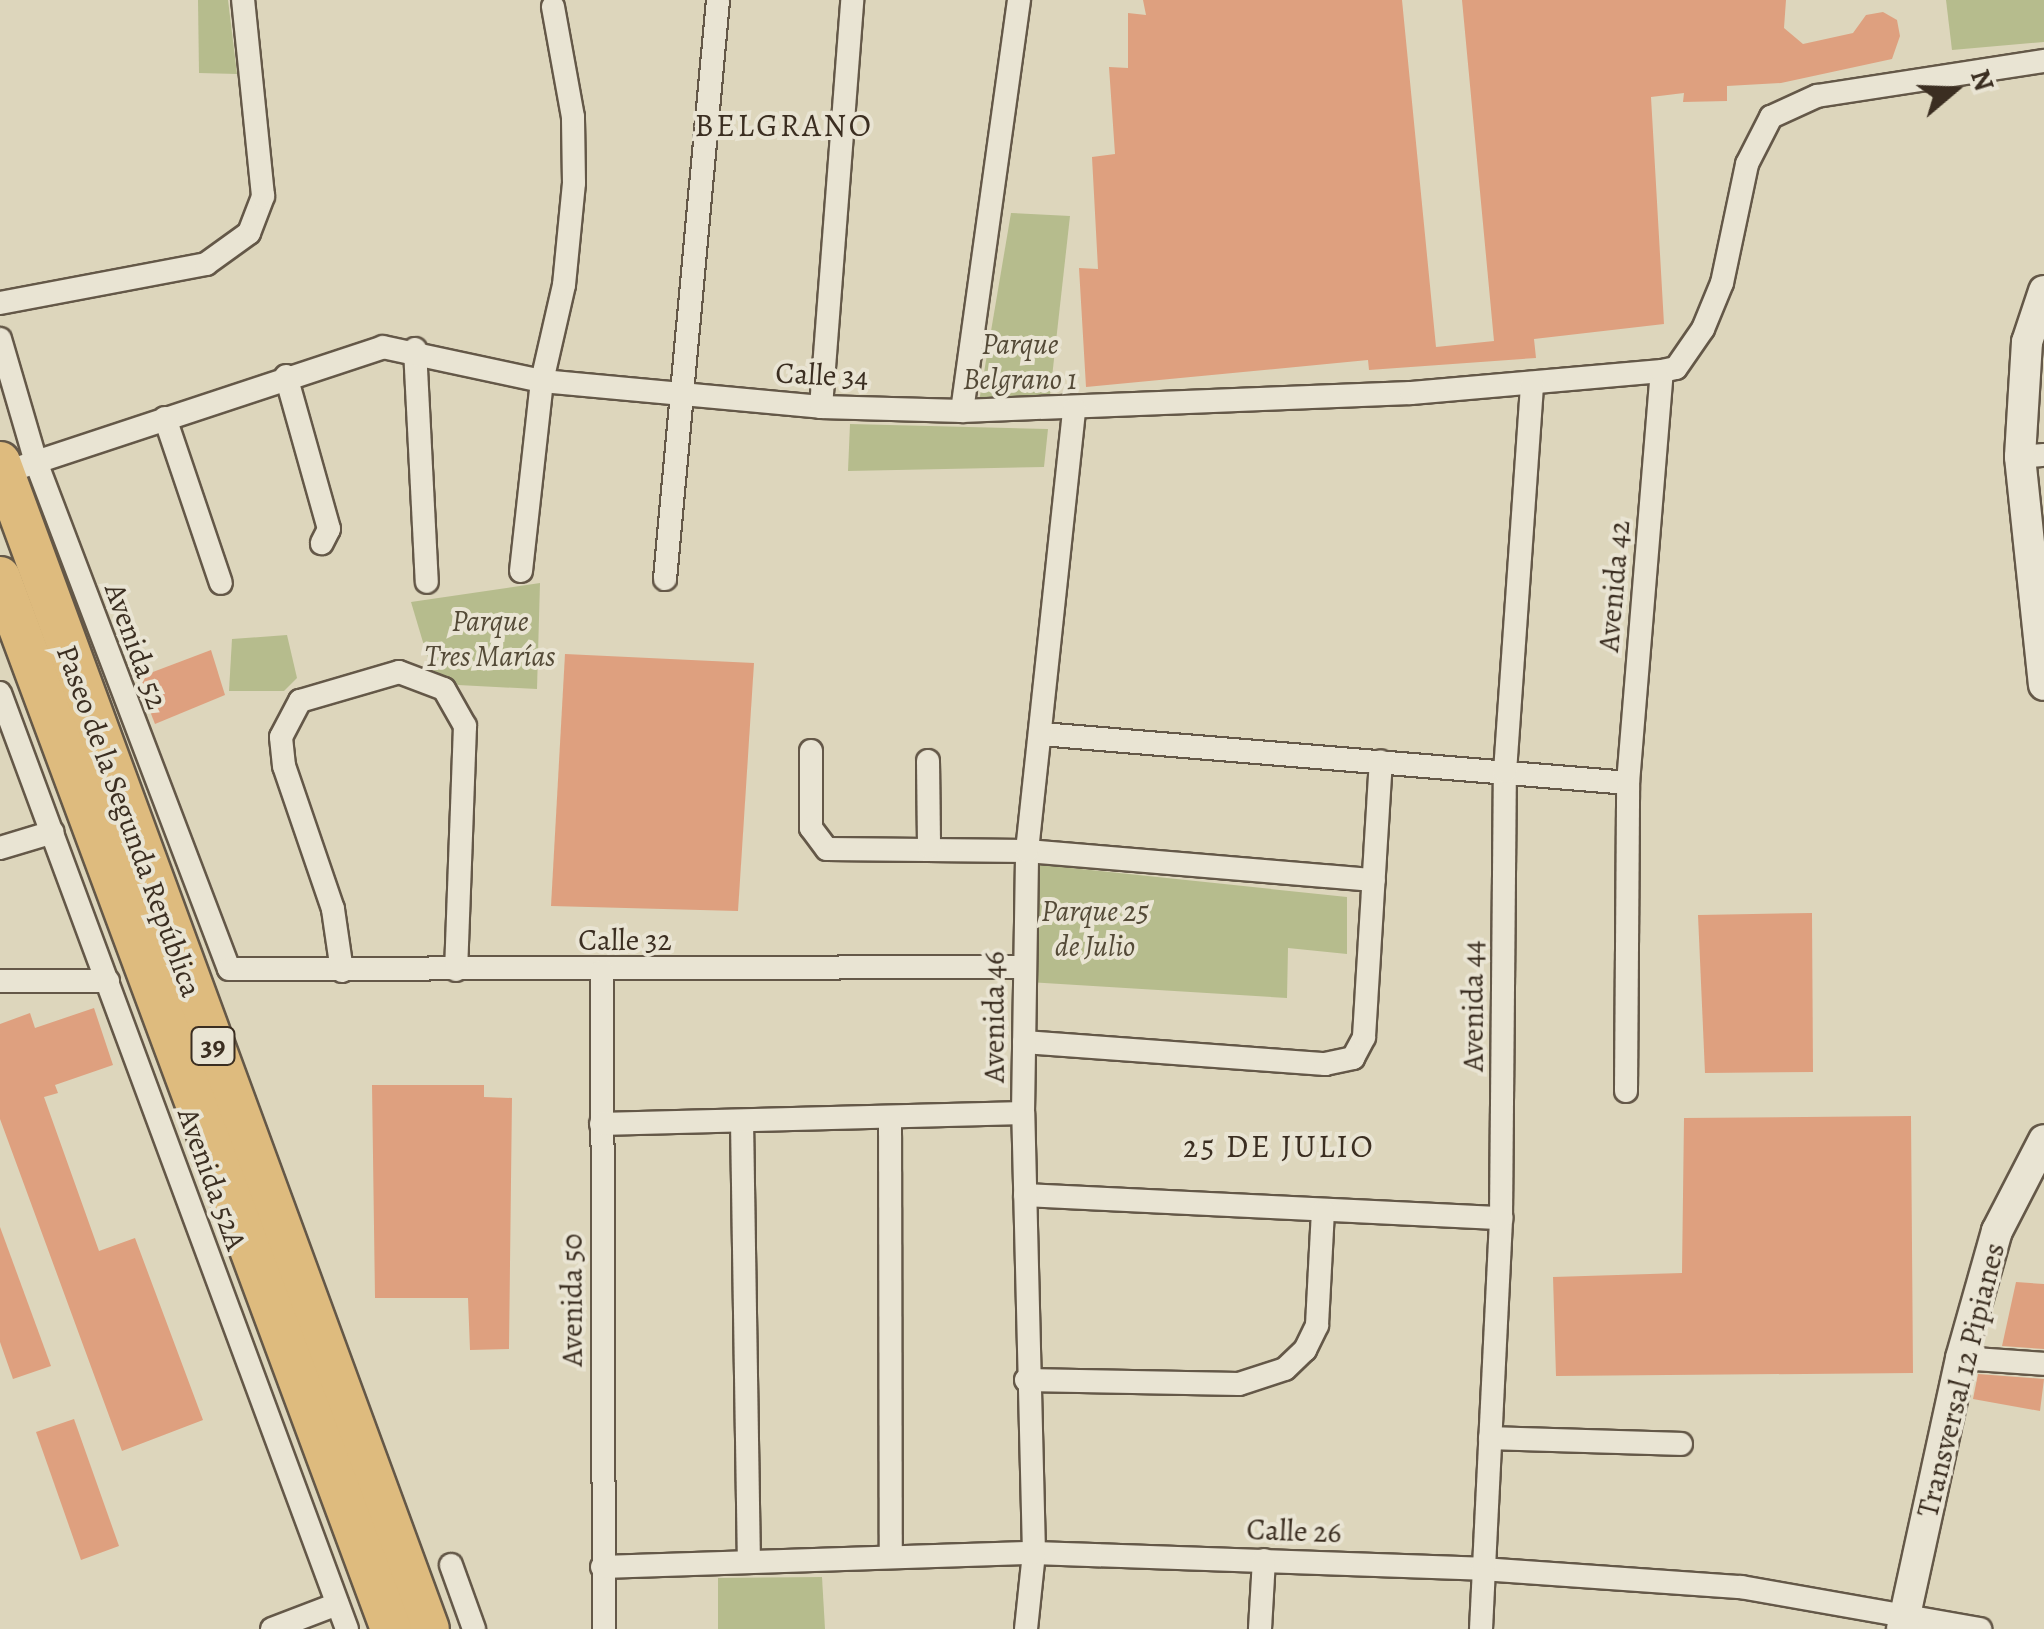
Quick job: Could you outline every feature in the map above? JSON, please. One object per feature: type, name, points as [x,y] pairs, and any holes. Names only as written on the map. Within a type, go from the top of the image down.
[{"type":"highway","name":"Paseo de la Segunda República","points":[[13,466],[429,1629]]},
{"type":"highway","name":"Paseo de la Segunda República","points":[[0,577],[391,1629]]},
{"type":"street","points":[[0,303],[206,264],[239,245],[262,196],[243,0]]},
{"type":"street","points":[[665,579],[718,0]]},
{"type":"street","points":[[820,407],[852,0]]},
{"type":"street","points":[[962,411],[1019,0]]},
{"type":"street","points":[[521,571],[542,382],[564,285],[574,184],[570,94],[553,7]]},
{"type":"street","points":[[1662,372],[1676,368],[1702,329],[1722,283],[1747,164],[1771,117],[1817,96],[2044,61]]},
{"type":"street","points":[[2043,672],[2027,342],[2044,292]]},
{"type":"street","name":"Avenida 52","points":[[0,339],[13,466],[228,969]]},
{"type":"street","name":"Calle 34","points":[[13,466],[378,348],[416,349],[542,382],[820,407],[962,411],[1532,384],[1662,372]]},
{"type":"street","points":[[416,349],[426,582]]},
{"type":"street","name":"Avenida 42","points":[[1626,1091],[1628,783],[1662,372]]},
{"type":"street","points":[[286,376],[328,528],[322,543]]},
{"type":"street","name":"Avenida 44","points":[[1481,1629],[1501,1218],[1505,772],[1532,384]]},
{"type":"street","name":"Avenida 46","points":[[1026,1629],[1034,1553],[1026,1380],[1023,967],[1027,851],[1074,408]]},
{"type":"street","points":[[164,418],[221,584]]},
{"type":"street","points":[[342,971],[334,909],[284,766],[281,737],[289,715],[305,698],[398,672],[444,690],[461,714],[466,746],[456,970]]},
{"type":"street","name":"Avenida 52A","points":[[2,704],[53,832],[347,1629]]},
{"type":"street","points":[[1040,734],[1628,783]]},
{"type":"street","points":[[811,752],[813,838],[828,849],[929,847],[1027,851],[1374,880]]},
{"type":"street","points":[[928,761],[929,847]]},
{"type":"street","points":[[1024,1042],[1325,1064],[1354,1058],[1364,1038],[1381,762]]},
{"type":"street","points":[[0,848],[53,832]]},
{"type":"street","name":"Calle 32","points":[[228,969],[1023,967]]},
{"type":"street","name":"Avenida 50","points":[[602,970],[604,1629]]},
{"type":"street","points":[[0,980],[108,981]]},
{"type":"street","points":[[602,1124],[1024,1113]]},
{"type":"street","points":[[890,1117],[891,1557]]},
{"type":"street","points":[[742,1121],[748,1561]]},
{"type":"street","name":"Transversal 12 Pipianes","points":[[1904,1621],[1962,1358],[1997,1232],[2044,1140]]},
{"type":"street","points":[[1025,1195],[1501,1218]]},
{"type":"street","points":[[1026,1380],[1240,1384],[1285,1369],[1306,1350],[1317,1326],[1323,1211]]},
{"type":"street","points":[[1962,1358],[2044,1364]]},
{"type":"street","points":[[1490,1438],[1681,1444]]},
{"type":"street","name":"Calle 26","points":[[602,1567],[1034,1553],[1482,1569],[1741,1587],[1904,1621],[1980,1629]]},
{"type":"street","points":[[1260,1629],[1264,1560]]},
{"type":"street","points":[[452,1565],[474,1629]]},
{"type":"street","points":[[272,1629],[338,1604]]},
{"type":"green space","points":[[198,0],[228,0],[237,74],[199,73]]},
{"type":"green space","points":[[1946,0],[2044,0],[2044,42],[1952,50]]},
{"type":"green space","name":"Parque Belgrano 1","points":[[1011,213],[1070,216],[1049,404],[979,402]]},
{"type":"green space","points":[[850,424],[1048,429],[1044,467],[848,471]]},
{"type":"green space","name":"Parque Tres Marías","points":[[540,583],[537,689],[458,685],[431,669],[411,602]]},
{"type":"green space","points":[[287,635],[297,678],[284,691],[229,691],[232,639]]},
{"type":"green space","name":"Parque 25 de Julio","points":[[1033,864],[1347,897],[1347,954],[1288,948],[1287,998],[1028,982]]},
{"type":"green space","points":[[822,1577],[825,1629],[718,1629],[718,1578]]},
{"type":"building","points":[[1143,0],[1402,0],[1436,347],[1494,341],[1462,0],[1786,0],[1784,28],[1803,44],[1853,33],[1866,15],[1883,12],[1897,20],[1900,36],[1892,59],[1781,83],[1727,86],[1727,101],[1683,102],[1684,93],[1651,97],[1664,324],[1534,339],[1536,358],[1369,370],[1368,360],[1086,387],[1079,268],[1098,269],[1092,157],[1115,154],[1109,67],[1128,68],[1128,13],[1146,15]]},
{"type":"building","points":[[211,650],[225,695],[155,724],[137,678]]},
{"type":"building","points":[[565,654],[754,663],[738,911],[551,906]]},
{"type":"building","points":[[1812,913],[1813,1072],[1705,1073],[1698,915]]},
{"type":"building","points":[[94,1008],[113,1065],[55,1085],[58,1093],[44,1097],[99,1251],[135,1238],[203,1420],[122,1451],[0,1119],[0,1024],[30,1013],[35,1028]]},
{"type":"building","points":[[372,1085],[484,1085],[484,1097],[512,1098],[509,1349],[470,1350],[468,1298],[375,1298]]},
{"type":"building","points":[[1911,1116],[1913,1373],[1556,1376],[1553,1277],[1682,1273],[1684,1118]]},
{"type":"building","points":[[0,1227],[51,1366],[13,1379],[0,1342]]},
{"type":"building","points":[[2016,1282],[2044,1284],[2044,1349],[2002,1346]]},
{"type":"building","points":[[1978,1374],[2044,1379],[2040,1411],[1973,1399]]},
{"type":"building","points":[[74,1419],[119,1546],[81,1560],[36,1432]]},
{"type":"district","name":"BELGRANO","points":[[784,125]]},
{"type":"district","name":"25 DE JULIO","points":[[1279,1146]]}]
